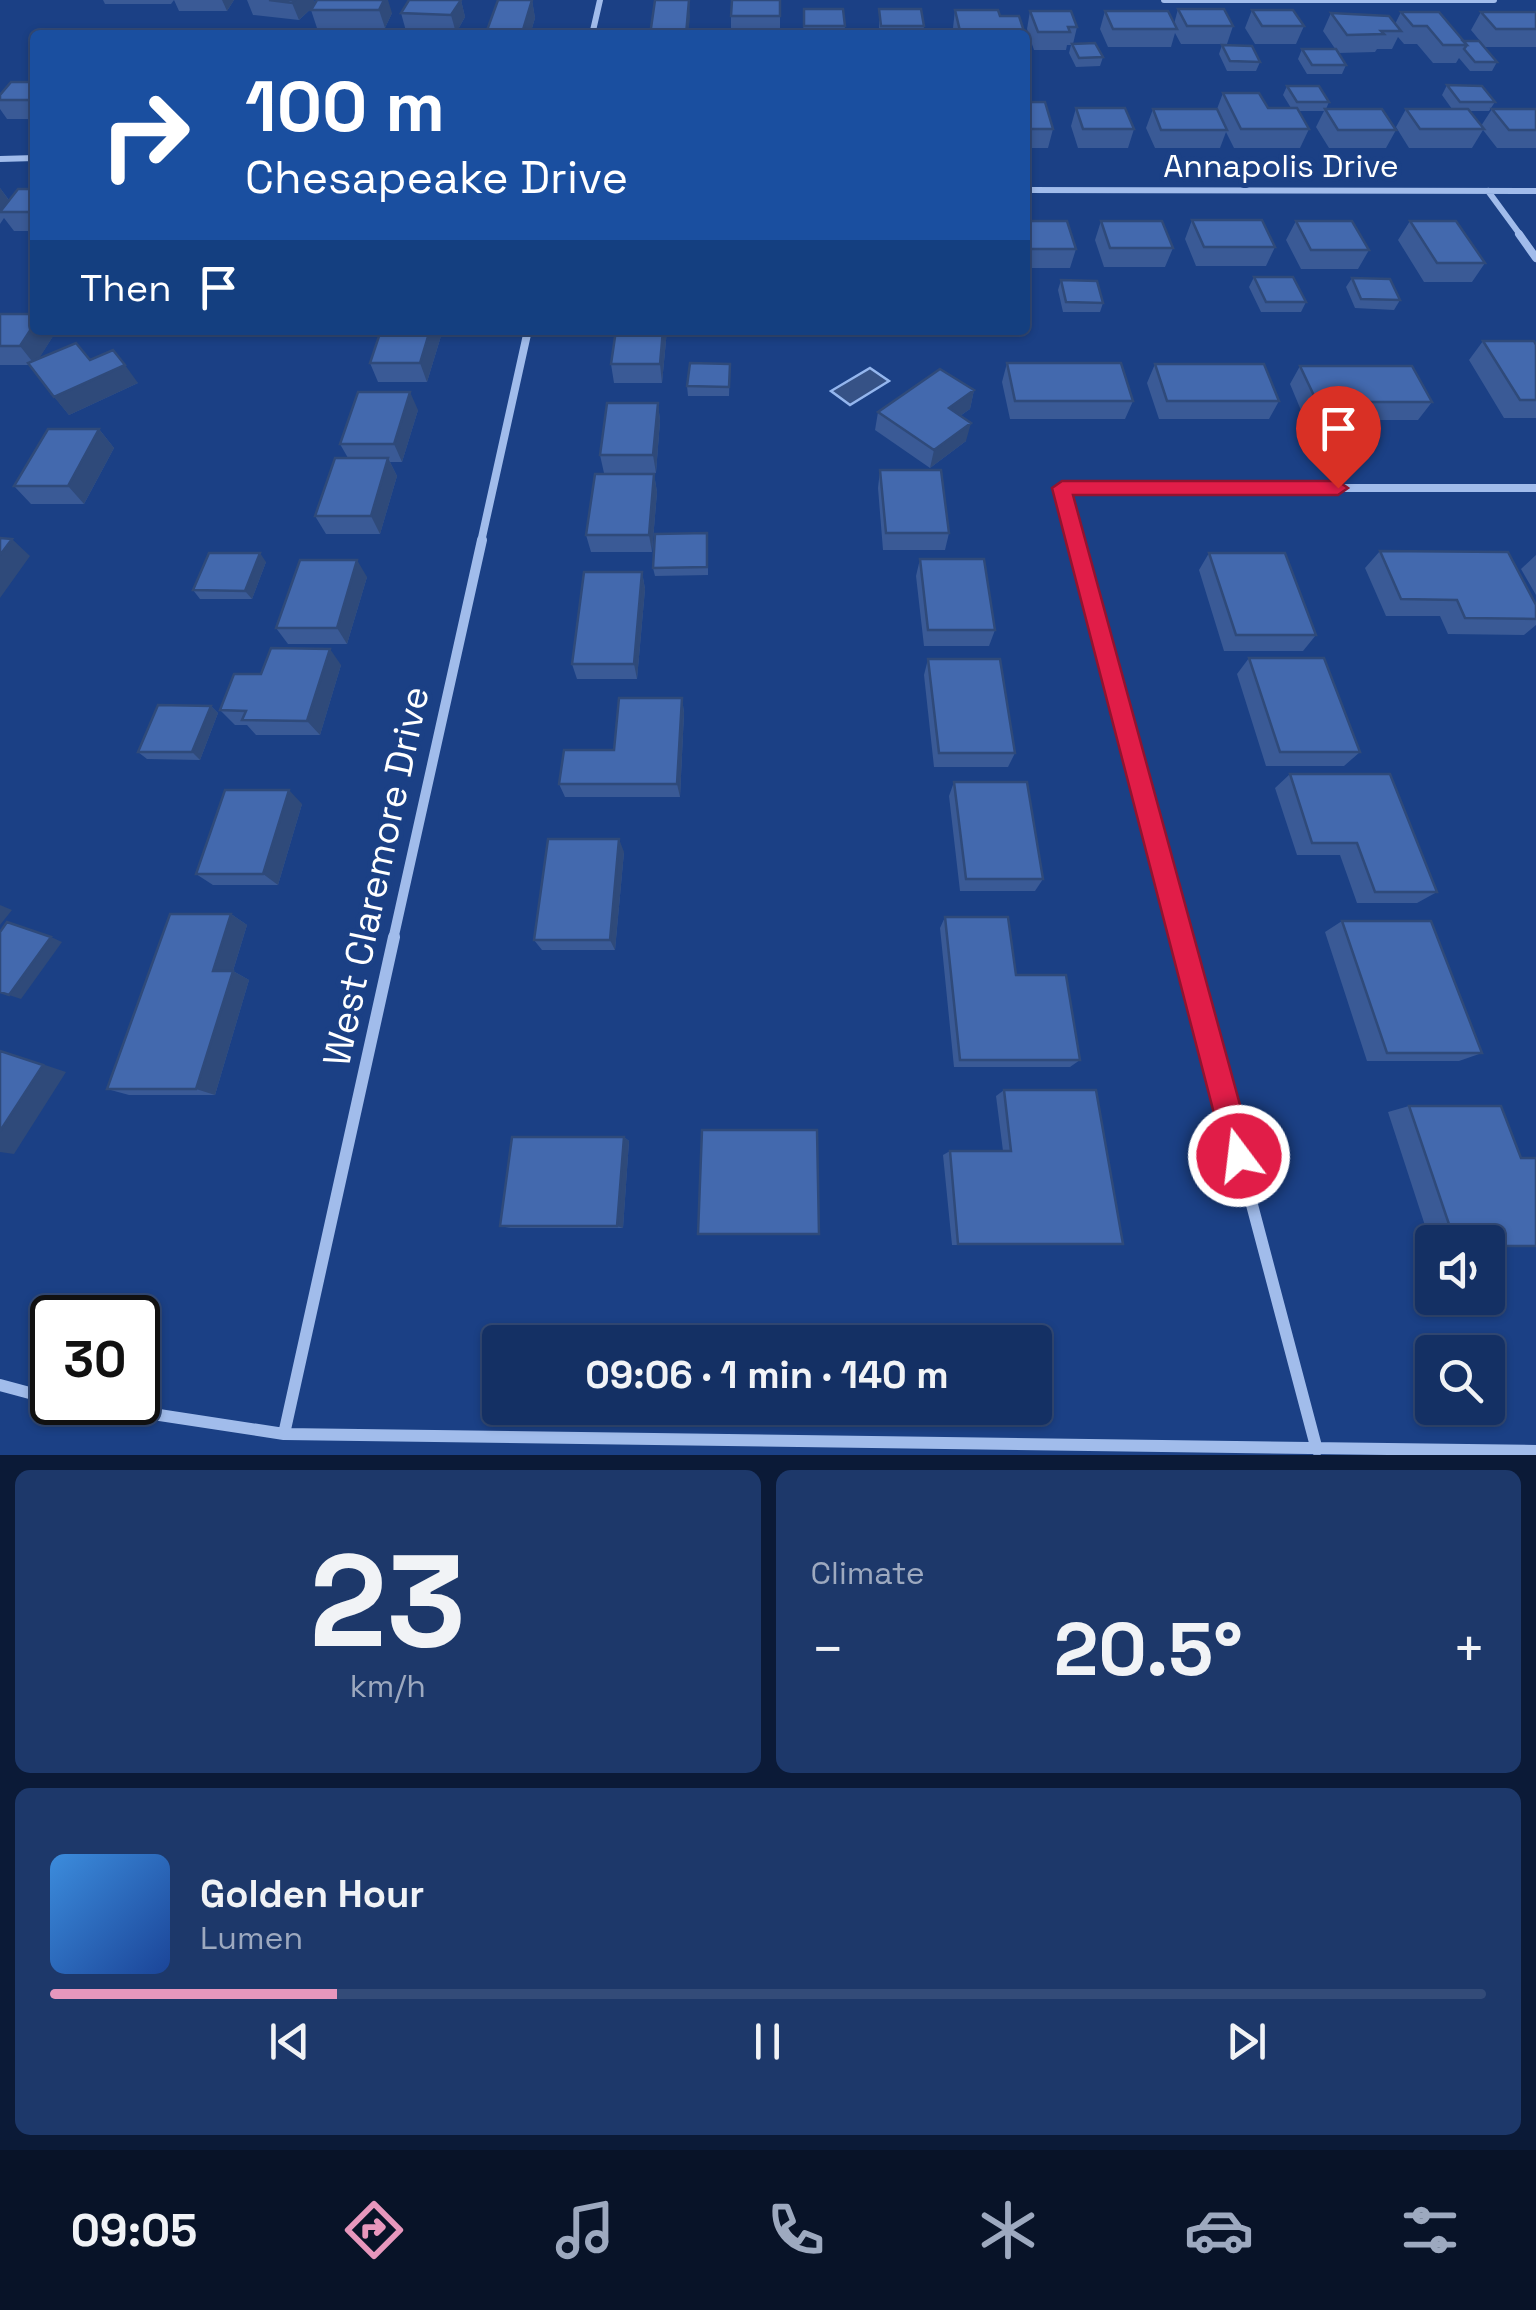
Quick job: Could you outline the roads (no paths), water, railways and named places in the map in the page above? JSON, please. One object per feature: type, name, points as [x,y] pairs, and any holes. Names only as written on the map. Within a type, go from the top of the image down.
[{"type":"street","points":[[593,30],[600,0]]},
{"type":"street","points":[[1164,0],[1494,0]]},
{"type":"street","points":[[0,158],[30,158]]},
{"type":"street","name":"Annapolis Drive","points":[[1030,190],[1536,191]]},
{"type":"street","points":[[1488,191],[1536,258]]},
{"type":"street","name":"West Claremore Drive","points":[[284,1434],[527,335]]},
{"type":"street","points":[[1317,1450],[1062,488],[1536,488]]},
{"type":"street","points":[[0,1385],[30,1393]]},
{"type":"street","points":[[160,1415],[284,1434],[1536,1451]]},
{"type":"water","points":[[870,368],[889,381],[850,405],[831,391]]}]
